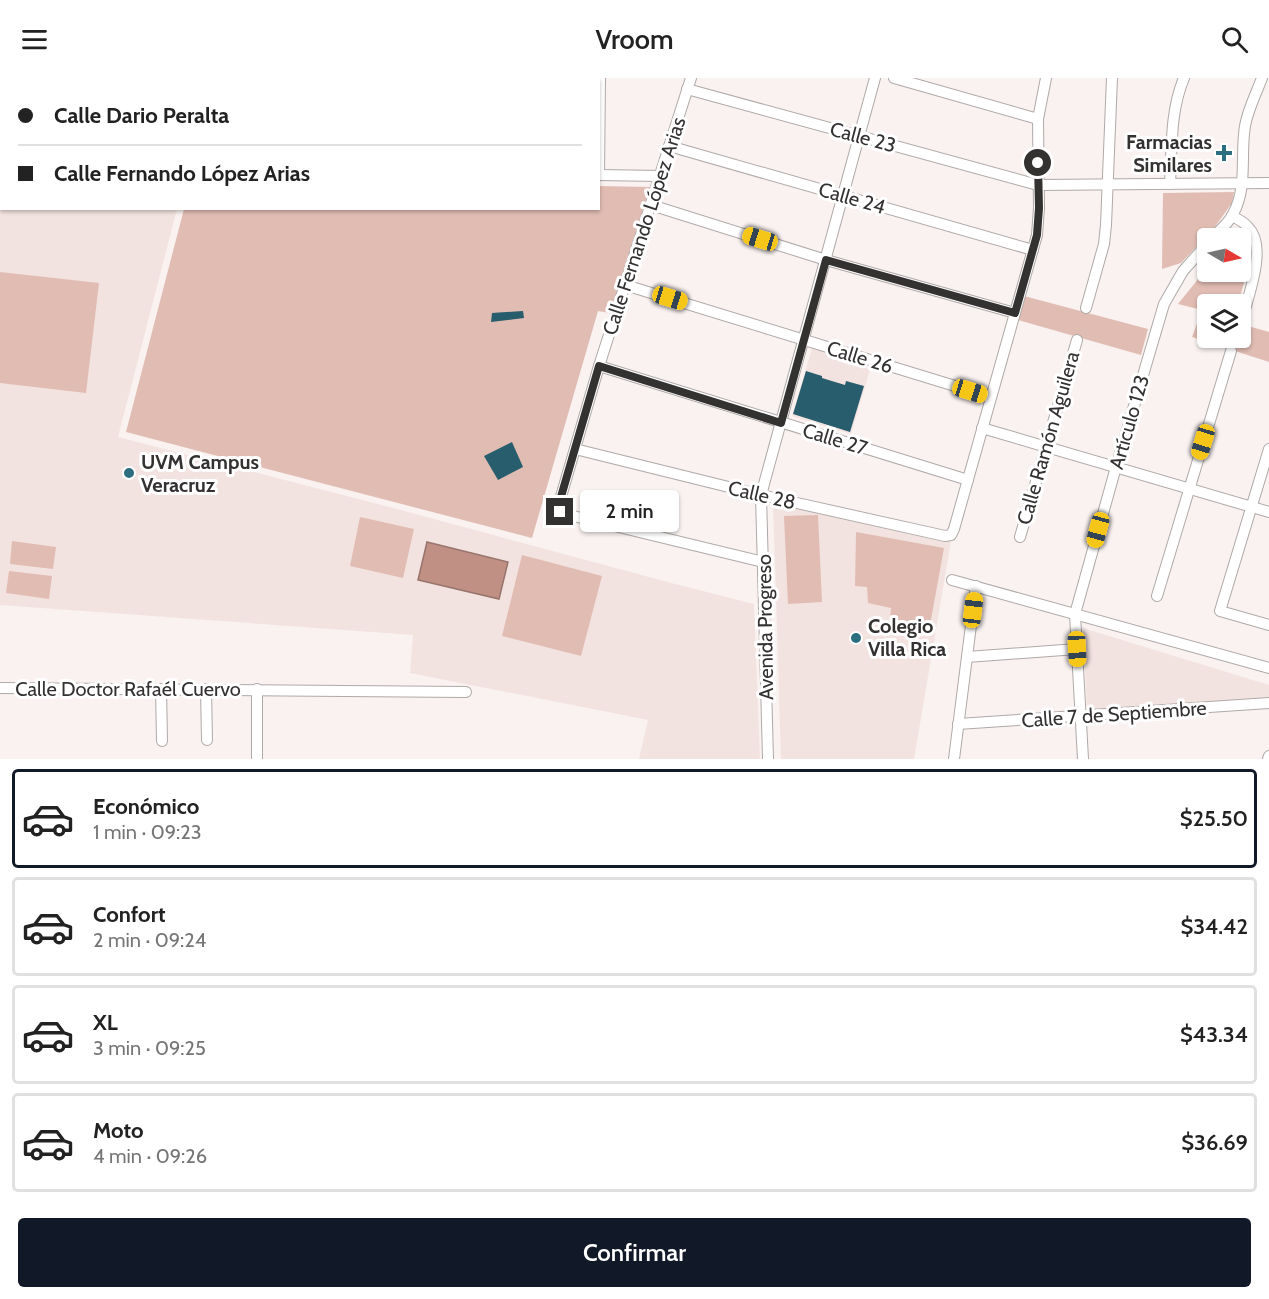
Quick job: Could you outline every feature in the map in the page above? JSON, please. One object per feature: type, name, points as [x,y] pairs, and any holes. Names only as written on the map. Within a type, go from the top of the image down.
[{"type":"street","name":"Calle Fernando López Arias","points":[[691,78],[599,366],[558,507],[560,512],[763,562]]},
{"type":"street","name":"Avenida Progreso","points":[[768,759],[761,495],[875,78]]},
{"type":"street","points":[[894,78],[1038,119]]},
{"type":"street","points":[[968,480],[1037,235],[1038,119],[1046,78]]},
{"type":"street","points":[[1086,308],[1104,244],[1112,78]]},
{"type":"street","points":[[1170,184],[1173,115],[1184,78]]},
{"type":"street","points":[[1222,228],[1233,216],[1239,199],[1245,128],[1262,78]]},
{"type":"street","name":"Calle 23","points":[[687,89],[1038,185],[1269,183]]},
{"type":"street","name":"Calle 24","points":[[669,146],[1033,250]]},
{"type":"street","points":[[600,175],[660,176]]},
{"type":"street","points":[[651,205],[826,260],[1015,313]]},
{"type":"street","points":[[1233,216],[1250,227],[1257,241],[1257,260],[1248,294]]},
{"type":"street","name":"Artículo 123","points":[[1083,759],[1075,614],[1164,303],[1183,271],[1197,255]]},
{"type":"street","name":"Calle 26","points":[[625,285],[991,398]]},
{"type":"street","name":"Calle Ramón Aguilera","points":[[1020,537],[1077,340]]},
{"type":"street","points":[[1157,596],[1231,351]]},
{"type":"street","name":"Calle 27","points":[[599,366],[968,480]]},
{"type":"street","points":[[982,428],[1269,512]]},
{"type":"street","name":"Calle 28","points":[[574,449],[945,537],[951,535],[954,530],[968,480]]},
{"type":"street","points":[[1269,449],[1220,610],[1269,625]]},
{"type":"street","points":[[952,580],[1269,668]]},
{"type":"street","points":[[954,759],[976,586]]},
{"type":"street","points":[[967,657],[1077,649]]},
{"type":"street","name":"Calle Doctor Rafaél Cuervo","points":[[0,688],[466,692]]},
{"type":"street","points":[[161,689],[162,741]]},
{"type":"street","points":[[206,689],[207,740]]},
{"type":"street","points":[[257,689],[257,759]]},
{"type":"street","name":"Calle 7 de Septiembre","points":[[958,724],[1269,704]]},
{"type":"shaded area","points":[[600,186],[650,187],[610,313],[598,311],[532,538],[126,432],[184,210],[600,210]]},
{"type":"shaded area","points":[[1234,192],[1232,203],[1214,228],[1197,228],[1197,246],[1181,263],[1162,269],[1163,193]]},
{"type":"shaded area","name":"UVM Campus Veracruz","points":[[0,210],[177,210],[118,437],[754,604],[760,759],[639,759],[648,720],[410,673],[413,635],[0,605]]},
{"type":"shaded area","points":[[0,272],[99,283],[86,393],[0,383]]},
{"type":"shaded area","points":[[1197,280],[1244,282],[1241,294],[1197,294],[1197,309],[1178,304]]},
{"type":"shaded area","points":[[1024,296],[1148,329],[1141,355],[1018,320]]},
{"type":"shaded area","points":[[1197,324],[1197,339],[1192,337]]},
{"type":"shaded area","points":[[1251,327],[1269,332],[1269,362],[1226,348],[1251,348]]},
{"type":"shaded area","points":[[813,345],[872,363],[851,434],[792,416]]},
{"type":"shaded area","name":"Colegio Villa Rica","points":[[773,502],[951,541],[914,759],[781,759]]},
{"type":"shaded area","points":[[818,515],[822,602],[788,604],[784,516]]},
{"type":"shaded area","points":[[360,517],[414,529],[403,578],[350,566]]},
{"type":"shaded area","points":[[856,532],[944,548],[930,625],[890,619],[891,608],[868,603],[867,587],[855,586]]},
{"type":"shaded area","points":[[12,541],[56,547],[53,569],[10,564]]},
{"type":"shaded area","points":[[427,542],[508,562],[499,599],[418,580]]},
{"type":"shaded area","points":[[522,555],[602,576],[581,656],[502,636]]},
{"type":"shaded area","points":[[9,571],[52,576],[49,599],[6,593]]},
{"type":"shaded area","points":[[1083,628],[1269,685],[1269,698],[1087,709]]},
{"type":"building","points":[[523,311],[524,318],[491,322],[492,313]]},
{"type":"building","points":[[806,371],[845,385],[846,381],[864,386],[850,432],[793,414]]},
{"type":"building","points":[[512,442],[523,467],[498,480],[484,456]]},
{"type":"place","name":"Farmacias Similares","points":[[1224,153]]},
{"type":"place","name":"UVM Campus Veracruz","points":[[129,473]]},
{"type":"place","name":"Colegio Villa Rica","points":[[856,638]]},
{"type":"route","points":[[560,512],[558,507],[599,366],[781,423],[826,260],[1015,313],[1037,235],[1038,163]]}]
